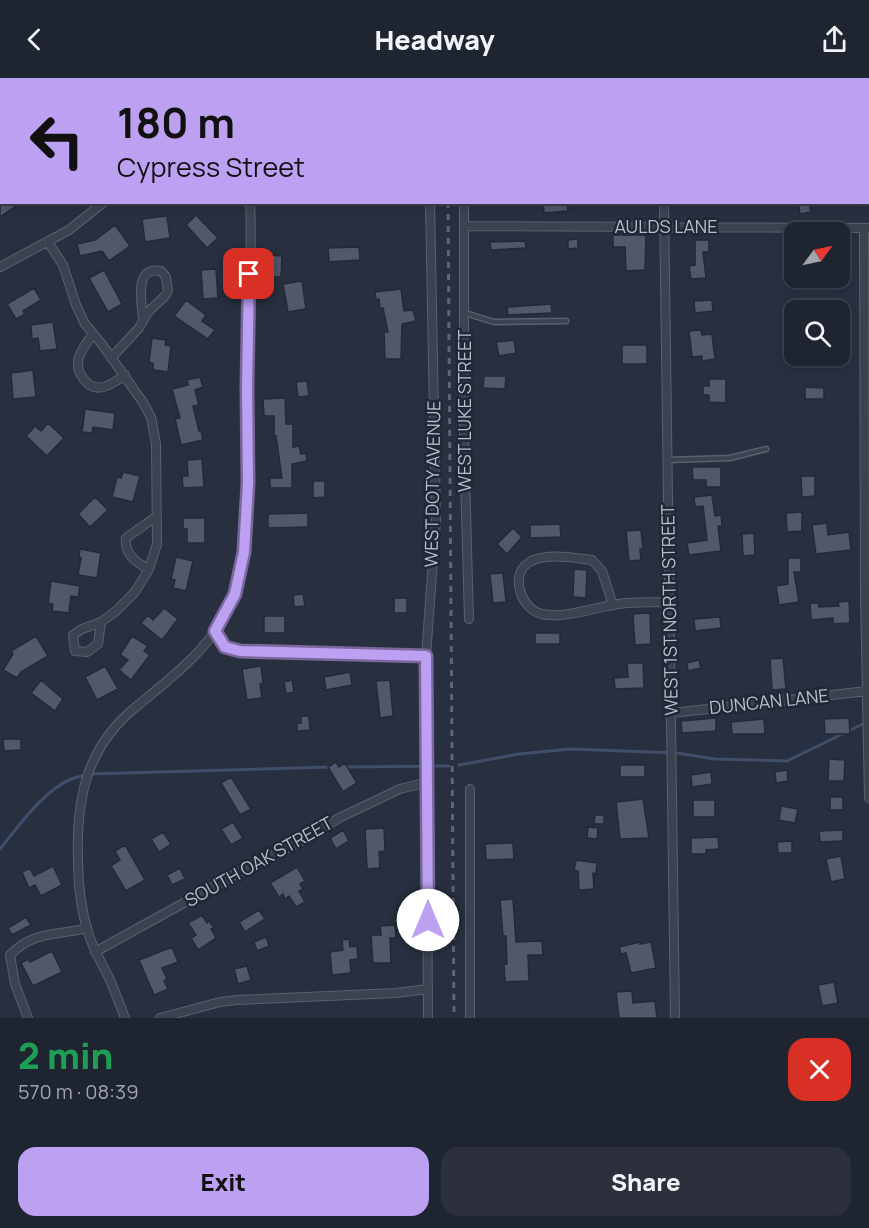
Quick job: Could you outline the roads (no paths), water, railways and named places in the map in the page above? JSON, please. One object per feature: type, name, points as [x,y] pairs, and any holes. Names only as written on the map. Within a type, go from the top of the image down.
[{"type":"street","points":[[0,267],[69,230],[102,204]]},
{"type":"street","points":[[125,1018],[110,980],[95,952],[87,928],[80,893],[77,829],[79,808],[90,768],[108,733],[137,706],[186,667],[215,631],[235,594],[244,552],[248,483],[250,204]]},
{"type":"street","name":"WEST DOTY AVENUE","points":[[428,1018],[426,656],[436,520],[430,204]]},
{"type":"street","name":"WEST LUKE STREET","points":[[464,204],[464,452],[469,619]]},
{"type":"street","name":"WEST 1ST NORTH STREET","points":[[664,204],[675,1018]]},
{"type":"street","name":"AULDS LANE","points":[[464,226],[866,228]]},
{"type":"street","points":[[866,228],[869,798]]},
{"type":"street","points":[[48,242],[63,265],[85,324],[142,400],[153,425],[156,444],[157,544],[149,569],[135,592],[101,622],[73,635],[75,651],[87,652],[98,644],[101,622]]},
{"type":"street","points":[[111,358],[139,328],[148,312],[168,291],[166,277],[161,271],[150,272],[143,277],[141,284],[143,320]]},
{"type":"street","points":[[93,334],[85,345],[77,364],[79,373],[86,383],[94,388],[104,388],[124,375]]},
{"type":"street","points":[[149,569],[132,558],[125,544],[126,538],[158,516]]},
{"type":"street","points":[[613,605],[602,571],[592,560],[545,558],[528,563],[520,573],[519,585],[523,598],[530,610],[541,614],[560,614],[613,605],[670,602]]},
{"type":"street","points":[[215,631],[225,647],[240,651],[426,656]]},
{"type":"street","name":"DUNCAN LANE","points":[[672,712],[867,691]]},
{"type":"street","name":"SOUTH OAK STREET","points":[[95,952],[247,868],[298,843],[339,818],[400,789],[428,782]]},
{"type":"street","points":[[470,789],[470,1018]]},
{"type":"street","points":[[28,1018],[15,984],[10,955],[19,945],[33,938],[87,928]]},
{"type":"street","points":[[160,1018],[220,1002],[237,1000],[396,993],[428,988]]},
{"type":"lane","points":[[464,313],[494,321],[566,321]]},
{"type":"lane","points":[[668,460],[730,458],[766,449]]},
{"type":"waterway","points":[[459,765],[519,754],[570,749],[677,753],[715,759],[787,761],[867,722]]},
{"type":"waterway","points":[[346,767],[449,766]]},
{"type":"waterway","points":[[0,849],[51,791],[71,779],[89,774],[330,767]]},
{"type":"railway","points":[[448,204],[454,1018]]}]
